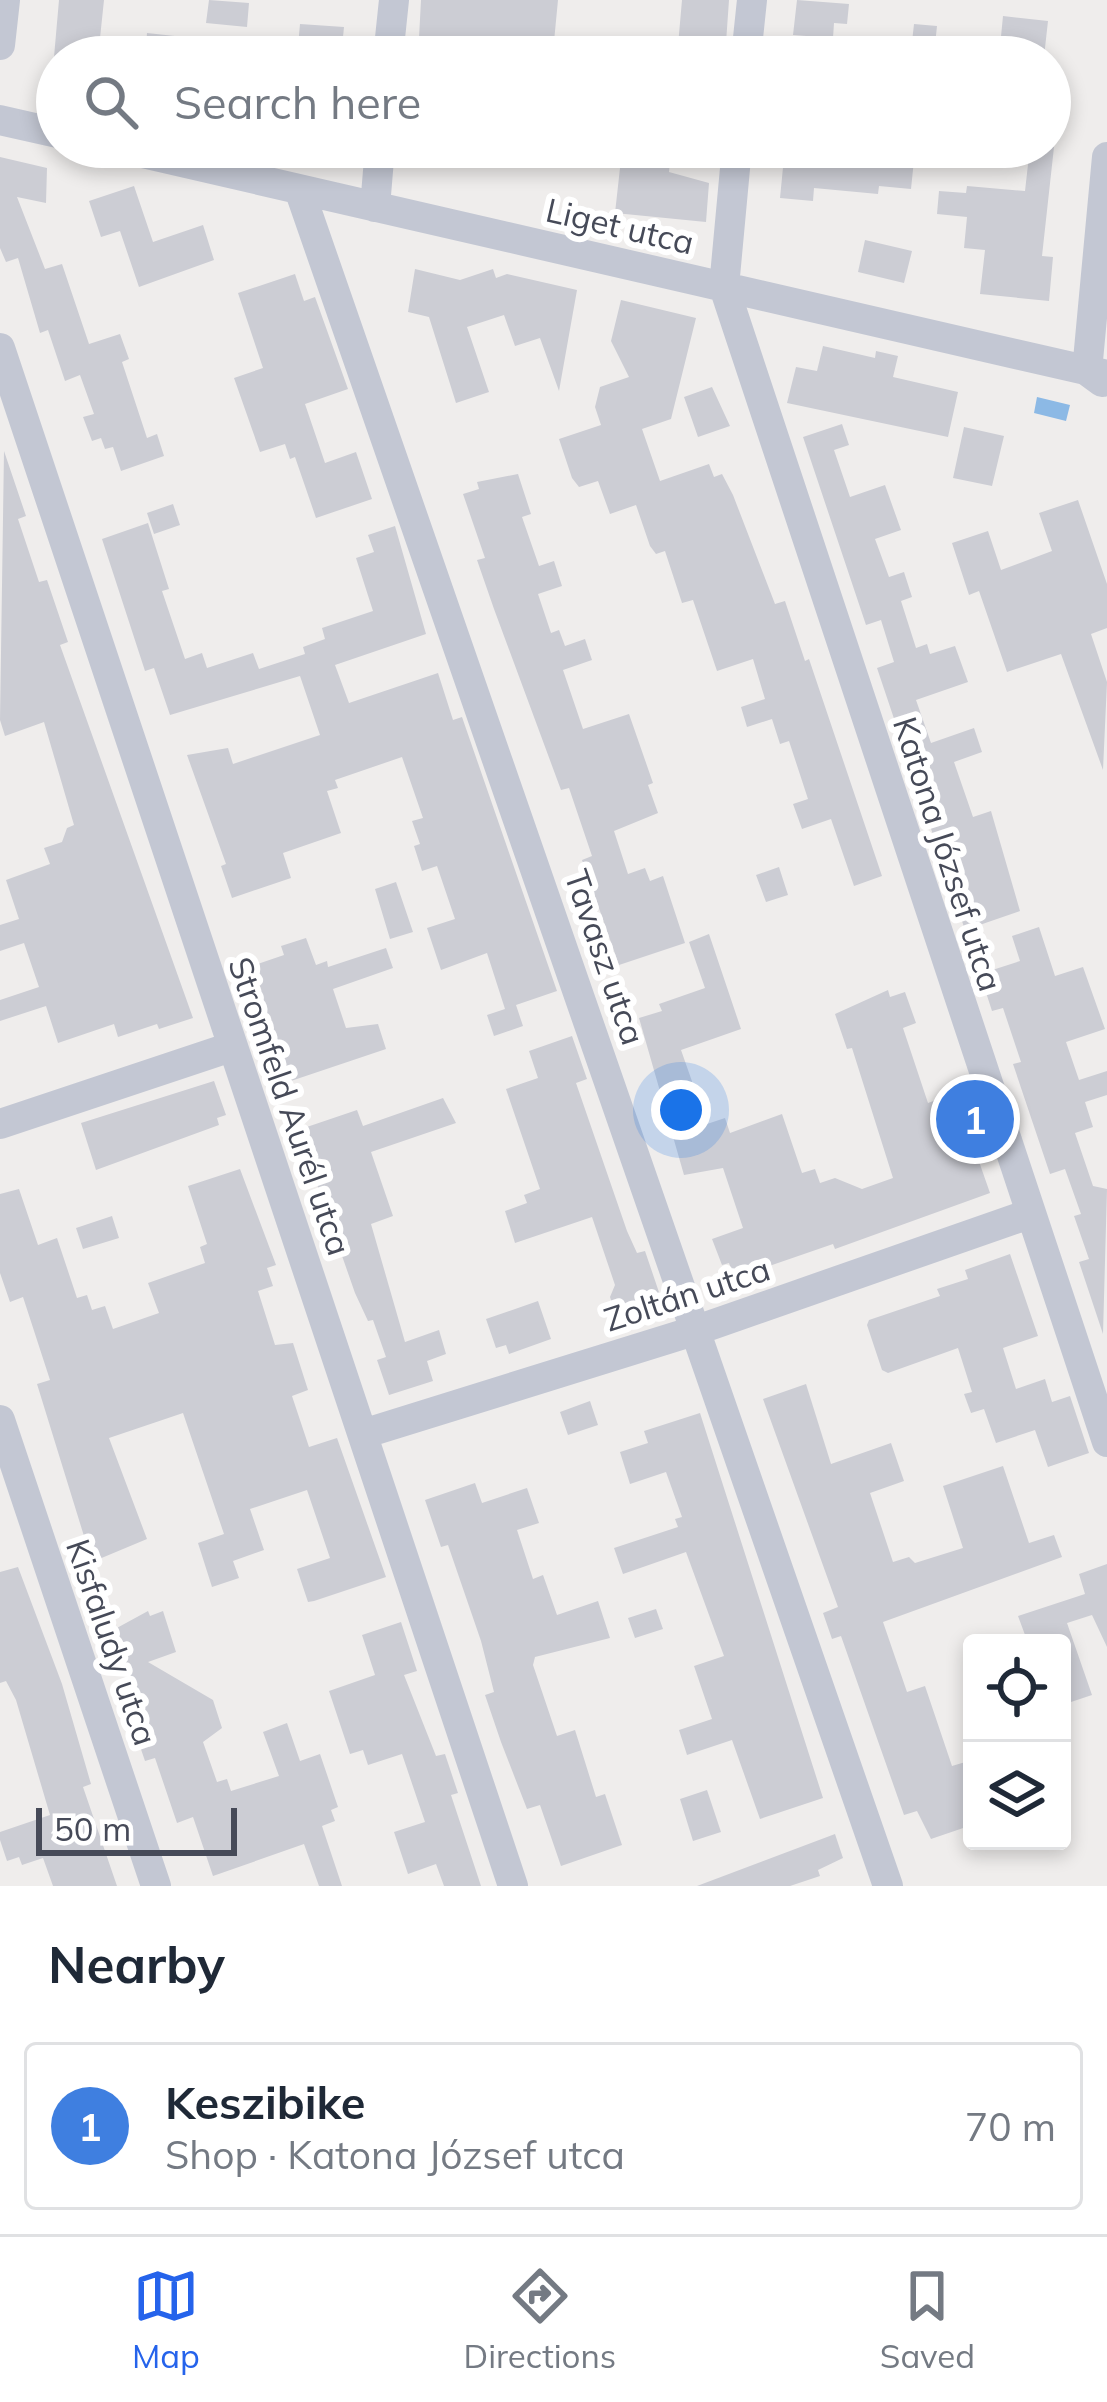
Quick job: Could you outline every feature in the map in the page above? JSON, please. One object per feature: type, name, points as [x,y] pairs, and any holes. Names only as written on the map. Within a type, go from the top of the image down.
[{"type":"street","points":[[0,45],[5,0]]},
{"type":"street","points":[[390,36],[394,0]]},
{"type":"street","points":[[748,36],[752,0]]},
{"type":"street","points":[[0,120],[36,128]]},
{"type":"street","points":[[1100,377],[1107,157]]},
{"type":"street","name":"Liget utca","points":[[207,168],[1100,377]]},
{"type":"street","points":[[375,207],[378,168]]},
{"type":"street","points":[[724,287],[735,168]]},
{"type":"street","name":"Tavasz utca","points":[[298,189],[888,1886]]},
{"type":"street","name":"Katona József utca","points":[[724,287],[1107,1442]]},
{"type":"street","name":"Stromfeld Aurél utca","points":[[0,349],[513,1886]]},
{"type":"street","points":[[0,1124],[231,1047]]},
{"type":"street","name":"Zoltán utca","points":[[365,1433],[697,1330],[1029,1214]]},
{"type":"street","name":"Kisfaludy utca","points":[[0,1420],[156,1886]]},
{"type":"water","points":[[1037,397],[1070,405],[1066,421],[1034,413]]},
{"type":"building","points":[[59,0],[104,0],[100,36],[56,36]]},
{"type":"building","points":[[209,0],[249,3],[247,27],[206,23]]},
{"type":"building","points":[[421,0],[558,0],[555,36],[419,36]]},
{"type":"building","points":[[682,0],[729,0],[726,36],[679,36]]},
{"type":"building","points":[[797,0],[849,4],[847,24],[834,23],[833,36],[793,35]]},
{"type":"building","points":[[1003,16],[1048,21],[1046,36],[1001,36]]},
{"type":"building","points":[[300,24],[344,27],[343,36],[299,36]]},
{"type":"building","points":[[914,24],[937,26],[936,36],[913,36]]},
{"type":"building","points":[[0,157],[47,168],[46,203],[17,197],[45,269],[62,264],[89,344],[120,334],[129,359],[122,362],[147,438],[157,434],[164,456],[121,471],[113,447],[105,449],[101,438],[92,441],[83,417],[94,414],[80,375],[65,381],[48,330],[40,333],[18,258],[6,262],[0,248]]},
{"type":"building","points":[[620,168],[669,168],[669,172],[709,183],[706,222],[615,213]]},
{"type":"building","points":[[783,168],[913,168],[911,189],[879,186],[878,194],[814,188],[813,201],[780,198]]},
{"type":"building","points":[[1028,168],[1052,168],[1042,256],[1053,257],[1049,301],[980,294],[985,250],[964,248],[967,217],[937,214],[939,191],[966,193],[967,186],[1025,191]]},
{"type":"building","points":[[134,186],[153,242],[203,225],[214,260],[139,287],[120,231],[101,237],[89,201]]},
{"type":"building","points":[[865,240],[912,251],[904,283],[858,272]]},
{"type":"building","points":[[415,269],[460,280],[493,269],[496,278],[507,274],[577,290],[559,391],[540,338],[515,346],[504,315],[467,327],[489,392],[456,403],[429,317],[408,312]]},
{"type":"building","points":[[295,274],[304,301],[315,297],[348,389],[305,404],[325,463],[356,452],[372,499],[316,518],[295,457],[290,459],[285,444],[260,452],[234,378],[263,368],[238,293]]},
{"type":"building","points":[[621,300],[696,318],[671,419],[642,429],[660,481],[709,464],[714,477],[722,474],[775,604],[785,601],[805,661],[809,659],[882,876],[854,886],[831,819],[802,829],[793,804],[808,799],[789,741],[780,744],[772,719],[747,727],[741,707],[765,699],[753,659],[717,671],[693,600],[682,603],[665,551],[656,554],[650,546],[636,505],[610,514],[598,481],[579,487],[572,478],[559,439],[601,425],[595,407],[600,387],[629,377],[611,341]]},
{"type":"building","points":[[823,346],[875,358],[876,351],[898,356],[893,377],[958,392],[948,437],[787,403],[796,367],[817,371]]},
{"type":"building","points":[[712,387],[730,426],[698,437],[684,397]]},
{"type":"building","points":[[842,424],[849,445],[834,450],[850,497],[885,485],[901,530],[875,539],[889,577],[904,572],[912,597],[901,601],[916,648],[927,644],[930,654],[955,646],[968,682],[916,700],[931,743],[974,728],[982,752],[954,762],[973,817],[991,811],[1020,911],[965,930],[877,668],[894,662],[881,620],[866,625],[803,437]]},
{"type":"building","points":[[964,427],[1004,436],[992,486],[953,478]]},
{"type":"building","points":[[4,451],[26,516],[18,519],[39,582],[47,580],[68,642],[60,645],[193,1018],[159,1029],[157,1024],[118,1037],[114,1024],[58,1043],[46,1006],[0,1021],[0,1000],[39,987],[24,943],[0,951],[0,925],[19,919],[6,880],[50,864],[44,848],[62,842],[67,828],[74,825],[44,722],[5,736],[0,720]]},
{"type":"building","points":[[518,474],[531,514],[522,517],[539,566],[554,561],[562,586],[538,594],[551,633],[559,630],[565,646],[585,639],[592,660],[563,670],[583,729],[629,714],[653,783],[648,785],[658,813],[614,831],[628,874],[645,868],[650,881],[663,876],[685,943],[619,965],[582,860],[592,856],[569,788],[561,790],[494,609],[477,560],[485,558],[463,494],[479,489],[477,482]]},
{"type":"building","points":[[1078,500],[1107,584],[1107,628],[1091,634],[1107,682],[1103,770],[1061,654],[1007,672],[979,591],[969,595],[952,543],[988,531],[1001,570],[1052,551],[1039,513]]},
{"type":"building","points":[[173,504],[180,525],[154,534],[147,513]]},
{"type":"building","points":[[148,523],[169,589],[162,591],[185,659],[202,653],[207,668],[253,653],[259,669],[305,654],[303,647],[325,639],[322,628],[373,611],[356,558],[374,552],[368,535],[395,526],[426,634],[335,665],[349,703],[438,673],[453,720],[462,717],[557,991],[516,1005],[523,1026],[494,1036],[487,1015],[505,1009],[487,953],[441,970],[427,928],[455,919],[437,866],[422,871],[412,821],[423,818],[402,757],[335,780],[338,788],[327,791],[341,833],[283,853],[291,878],[232,898],[221,866],[226,864],[187,755],[228,748],[233,764],[320,735],[300,676],[170,715],[154,668],[145,671],[102,539]]},
{"type":"building","points":[[779,867],[788,895],[766,902],[756,875]]},
{"type":"building","points":[[396,882],[413,932],[390,939],[375,889]]},
{"type":"building","points":[[1039,927],[1055,976],[1083,967],[1105,1029],[1066,1042],[1079,1080],[1107,1071],[1107,1095],[1085,1102],[1093,1127],[1075,1133],[1093,1186],[1107,1189],[1103,1334],[1079,1262],[1089,1259],[1074,1216],[1081,1214],[1065,1169],[1050,1174],[1013,1064],[1021,1062],[1003,1008],[992,1011],[980,974],[1020,961],[1012,936]]},
{"type":"building","points":[[709,934],[741,1029],[681,1050],[707,1124],[725,1118],[730,1133],[782,1114],[802,1173],[815,1169],[820,1183],[835,1178],[862,1189],[893,1178],[852,1048],[847,1049],[835,1014],[888,990],[890,997],[905,992],[916,1023],[903,1028],[928,1103],[936,1100],[955,1157],[975,1150],[990,1193],[835,1249],[833,1244],[734,1278],[729,1263],[722,1265],[712,1239],[743,1228],[723,1168],[684,1175],[639,1018],[662,1011],[659,1004],[705,988],[689,942]]},
{"type":"building","points":[[306,938],[316,965],[327,961],[328,967],[386,948],[393,968],[333,989],[346,1028],[378,1024],[386,1049],[276,1086],[265,1053],[271,1051],[243,969],[284,955],[281,946]]},
{"type":"building","points":[[572,1036],[587,1079],[576,1083],[627,1231],[637,1253],[645,1251],[664,1307],[628,1319],[627,1314],[617,1318],[610,1297],[615,1285],[592,1217],[515,1243],[505,1211],[527,1203],[524,1195],[540,1189],[506,1089],[538,1078],[529,1051]]},
{"type":"building","points":[[214,1081],[226,1115],[217,1118],[219,1125],[96,1170],[81,1123]]},
{"type":"building","points":[[443,1098],[456,1123],[371,1152],[393,1216],[371,1224],[405,1342],[439,1330],[446,1354],[427,1361],[433,1381],[389,1395],[377,1360],[386,1357],[373,1320],[368,1321],[355,1293],[298,1130],[357,1110],[363,1126]]},
{"type":"building","points":[[240,1169],[276,1265],[267,1268],[273,1286],[258,1291],[275,1345],[293,1343],[308,1390],[292,1396],[309,1447],[337,1438],[386,1577],[308,1602],[297,1569],[330,1558],[307,1490],[250,1509],[264,1550],[233,1561],[239,1578],[212,1587],[198,1543],[224,1534],[183,1413],[109,1438],[147,1539],[92,1562],[37,1384],[50,1380],[23,1297],[10,1302],[0,1273],[0,1194],[19,1189],[38,1245],[57,1238],[77,1298],[87,1295],[92,1310],[105,1306],[113,1329],[159,1313],[148,1283],[205,1263],[200,1247],[207,1244],[188,1186]]},
{"type":"building","points":[[112,1216],[119,1238],[83,1249],[76,1228]]},
{"type":"building","points":[[1010,1254],[1038,1336],[1003,1348],[1016,1389],[1045,1379],[1052,1402],[1070,1396],[1089,1453],[1048,1467],[1035,1430],[996,1443],[984,1409],[971,1413],[964,1394],[972,1392],[958,1348],[888,1373],[882,1370],[867,1325],[869,1320],[940,1296],[937,1289],[968,1279],[965,1270]]},
{"type":"building","points":[[538,1301],[551,1339],[509,1354],[506,1345],[496,1348],[486,1319]]},
{"type":"building","points":[[806,1384],[831,1464],[891,1443],[904,1481],[870,1493],[893,1562],[909,1557],[915,1563],[963,1548],[943,1486],[1003,1466],[1029,1543],[1054,1535],[1062,1557],[883,1622],[907,1692],[925,1686],[952,1766],[963,1763],[963,1828],[931,1839],[917,1811],[904,1815],[841,1636],[832,1639],[823,1613],[838,1607],[763,1399]]},
{"type":"building","points":[[590,1401],[598,1425],[568,1435],[560,1412]]},
{"type":"building","points":[[700,1413],[823,1798],[760,1819],[732,1740],[687,1755],[679,1730],[712,1719],[694,1666],[724,1656],[686,1552],[623,1574],[614,1548],[678,1527],[675,1519],[682,1517],[666,1472],[630,1484],[620,1452],[648,1443],[644,1431]]},
{"type":"building","points":[[475,1483],[482,1503],[527,1488],[539,1523],[517,1530],[533,1579],[543,1575],[557,1615],[598,1601],[610,1638],[535,1657],[533,1665],[557,1736],[575,1730],[596,1797],[605,1794],[622,1845],[561,1866],[540,1805],[527,1809],[501,1742],[485,1695],[494,1692],[481,1641],[448,1545],[441,1547],[425,1500]]},
{"type":"building","points":[[1107,1564],[1107,1647],[1092,1615],[1067,1623],[1071,1634],[1025,1634],[1018,1616],[1085,1594],[1079,1574]]},
{"type":"building","points":[[18,1567],[62,1684],[91,1784],[83,1787],[117,1886],[53,1886],[43,1858],[22,1865],[19,1857],[7,1861],[0,1840],[0,1832],[50,1815],[16,1700],[6,1681],[0,1683],[0,1572]]},
{"type":"building","points":[[656,1609],[663,1629],[635,1638],[628,1618]]},
{"type":"building","points":[[148,1611],[150,1616],[163,1611],[176,1652],[148,1662],[213,1700],[222,1728],[203,1742],[217,1782],[227,1779],[231,1791],[279,1776],[263,1732],[287,1723],[300,1761],[320,1754],[338,1807],[331,1810],[335,1821],[322,1826],[342,1886],[319,1886],[304,1844],[213,1876],[193,1817],[177,1823],[155,1758],[145,1761],[132,1723],[144,1719],[115,1629]]},
{"type":"building","points":[[401,1622],[417,1671],[404,1675],[436,1756],[445,1754],[458,1793],[451,1795],[481,1886],[444,1886],[436,1864],[408,1874],[394,1832],[425,1822],[402,1754],[368,1765],[363,1750],[350,1754],[329,1691],[375,1675],[362,1635]]},
{"type":"building","points":[[1071,1635],[1092,1695],[1071,1702]]},
{"type":"building","points":[[707,1790],[721,1832],[693,1841],[680,1799]]},
{"type":"building","points":[[835,1834],[843,1858],[818,1870],[820,1876],[790,1886],[697,1886]]},
{"type":"place","name":"Keszibike","points":[[975,1119]]}]
